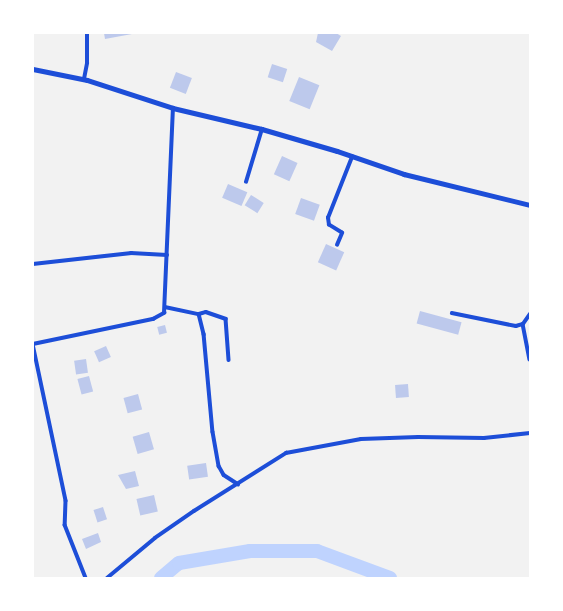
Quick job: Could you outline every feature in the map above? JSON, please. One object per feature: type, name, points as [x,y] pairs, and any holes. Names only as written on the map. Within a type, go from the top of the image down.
[{"type":"street","points":[[84,79],[87,63],[86,33]]},
{"type":"street","points":[[33,70],[84,79],[173,108],[262,129],[404,174],[530,205]]},
{"type":"street","points":[[86,578],[65,525],[66,501],[33,344],[124,323],[153,319],[164,313],[173,108]]},
{"type":"street","points":[[246,182],[262,129]]},
{"type":"street","points":[[337,245],[342,233],[329,225],[328,218],[352,157]]},
{"type":"street","points":[[33,264],[132,253],[167,255]]},
{"type":"street","points":[[165,307],[199,314],[206,312],[226,319],[230,360]]},
{"type":"street","points":[[452,312],[516,326],[523,324],[530,314]]},
{"type":"street","points":[[199,314],[204,334],[213,432],[219,466],[224,475],[238,484]]},
{"type":"street","points":[[523,324],[530,359]]},
{"type":"street","points":[[107,578],[155,538],[274,459],[322,445],[385,438],[484,438],[530,433]]},
{"type":"building","points":[[104,33],[132,33],[132,34],[105,39]]},
{"type":"building","points":[[318,33],[336,33],[341,36],[332,51],[316,42]]},
{"type":"building","points":[[272,64],[287,69],[283,82],[268,77]]},
{"type":"building","points":[[176,72],[192,78],[186,94],[170,88]]},
{"type":"building","points":[[299,77],[319,85],[310,109],[289,101]]},
{"type":"building","points":[[282,156],[298,163],[289,181],[274,174]]},
{"type":"building","points":[[228,184],[247,192],[241,206],[222,198]]},
{"type":"building","points":[[251,195],[264,203],[257,213],[245,205]]},
{"type":"building","points":[[301,198],[320,205],[314,221],[295,214]]},
{"type":"building","points":[[326,244],[344,252],[336,270],[318,262]]},
{"type":"building","points":[[420,311],[462,322],[458,335],[417,324]]},
{"type":"building","points":[[165,325],[167,333],[159,335],[157,327]]},
{"type":"building","points":[[106,346],[111,357],[99,362],[94,351]]},
{"type":"building","points":[[86,359],[88,373],[76,375],[74,361]]},
{"type":"building","points":[[89,376],[93,391],[82,395],[77,379]]},
{"type":"building","points":[[408,384],[409,397],[396,398],[395,385]]},
{"type":"building","points":[[138,394],[142,409],[128,413],[124,398]]},
{"type":"building","points":[[149,432],[154,449],[138,454],[133,437]]},
{"type":"building","points":[[206,463],[208,477],[189,480],[187,466]]},
{"type":"building","points":[[135,471],[139,486],[126,489],[118,475]]},
{"type":"building","points":[[154,495],[158,512],[140,516],[136,499]]},
{"type":"building","points":[[103,507],[107,519],[98,522],[93,510]]},
{"type":"building","points":[[98,533],[101,542],[86,549],[82,539]]},
{"type":"waterway","points":[[161,578],[179,563],[250,551],[317,551],[390,578]]}]
